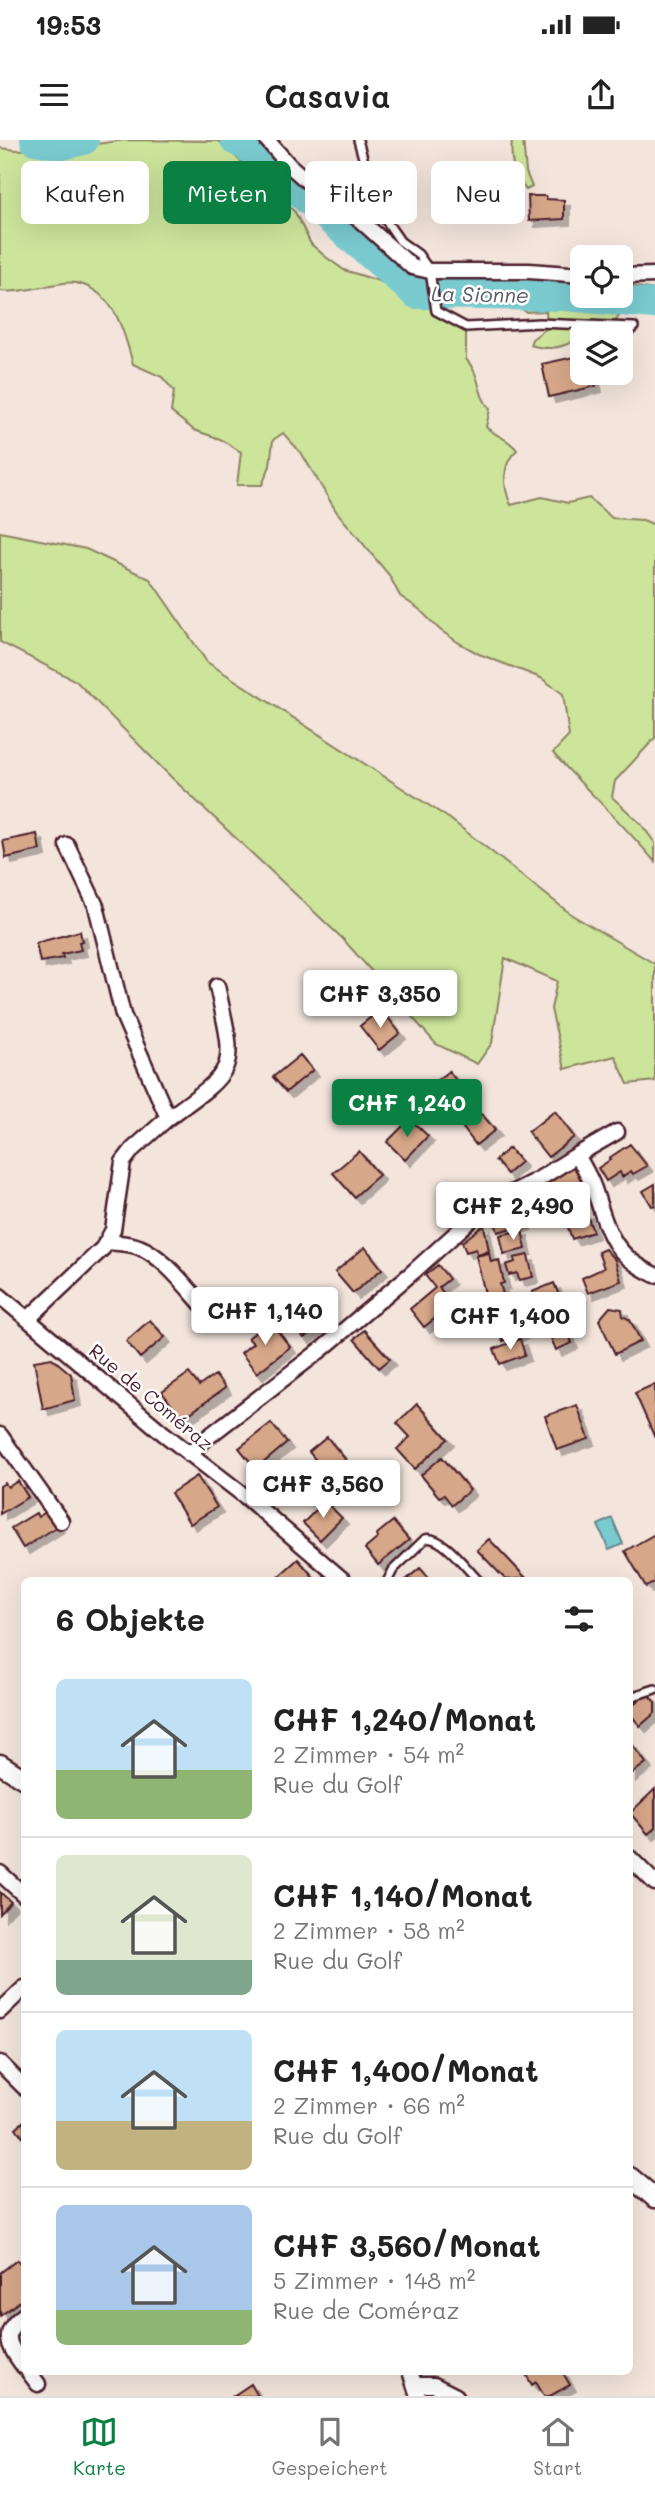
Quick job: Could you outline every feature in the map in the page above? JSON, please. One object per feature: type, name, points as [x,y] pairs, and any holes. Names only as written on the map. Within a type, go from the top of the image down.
[{"type":"street","points":[[267,140],[317,190],[360,219],[405,262],[418,270],[570,274]]},
{"type":"street","points":[[633,276],[655,275]]},
{"type":"street","points":[[66,845],[96,906],[123,1015],[168,1118]]},
{"type":"street","points":[[28,1319],[106,1242],[113,1230],[117,1213],[123,1162],[133,1149],[168,1118],[210,1088],[228,1064],[229,1041],[217,986]]},
{"type":"street","points":[[189,1454],[332,1340],[486,1206],[539,1180],[617,1132]]},
{"type":"street","points":[[577,1155],[591,1180],[609,1234],[618,1248],[637,1266],[655,1275]]},
{"type":"street","points":[[106,1242],[140,1247],[150,1252],[169,1268],[208,1311]]},
{"type":"street","name":"Rue de Coméraz","points":[[0,1296],[339,1577]]},
{"type":"street","points":[[0,1435],[61,1521]]},
{"type":"street","points":[[0,1764],[21,1777]]},
{"type":"street","points":[[633,1861],[655,1883]]},
{"type":"street","points":[[0,1873],[21,1892]]},
{"type":"street","points":[[0,2011],[21,1991]]},
{"type":"street","points":[[0,2063],[21,2084]]},
{"type":"street","points":[[633,2180],[655,2198]]},
{"type":"street","points":[[21,2317],[8,2328],[7,2333],[21,2363]]},
{"type":"street","points":[[31,2375],[38,2385]]},
{"type":"street","points":[[415,2384],[429,2384],[456,2396]]},
{"type":"lane","points":[[358,140],[369,189],[376,206],[400,241],[418,254],[430,271],[436,311],[466,327],[570,324]]},
{"type":"lane","points":[[390,1577],[393,1570],[429,1537],[439,1540],[475,1577]]},
{"type":"lane","points":[[633,1696],[655,1689]]},
{"type":"green space","points":[[125,140],[219,141],[240,161],[163,161],[163,224],[291,224],[291,208],[311,244],[344,270],[379,281],[466,327],[466,359],[475,372],[490,409],[486,427],[517,450],[508,462],[505,476],[511,505],[542,497],[568,503],[589,498],[612,518],[643,520],[655,525],[655,738],[615,781],[612,797],[641,824],[655,843],[655,862],[553,753],[569,736],[563,694],[541,678],[479,654],[459,643],[400,596],[389,575],[336,511],[302,454],[283,433],[273,440],[270,466],[262,485],[237,485],[241,452],[220,439],[194,430],[171,412],[174,391],[162,377],[133,364],[116,314],[100,295],[89,287],[76,283],[0,291],[0,148],[17,150]]},
{"type":"green space","points":[[512,140],[523,140],[525,161],[513,161]]},
{"type":"green space","points":[[525,161],[532,187],[525,189]]},
{"type":"green space","points":[[633,286],[655,290],[655,313],[639,315],[622,312],[615,322],[570,322],[570,342],[547,348],[530,345],[532,339],[547,328],[546,311],[526,312],[516,304],[521,296],[570,297],[570,308],[633,308]]},
{"type":"green space","points":[[0,532],[86,549],[150,579],[207,662],[450,819],[572,915],[655,964],[655,1081],[628,1084],[615,1056],[565,1069],[551,1009],[557,981],[505,958],[492,1043],[477,1064],[436,1044],[343,939],[171,777],[76,681],[0,642]]},
{"type":"water","points":[[612,1518],[623,1544],[609,1550],[598,1525]]},
{"type":"building","points":[[528,196],[564,200],[564,219],[529,221]]},
{"type":"building","points":[[570,358],[570,385],[596,386],[549,397],[542,364]]},
{"type":"building","points":[[37,834],[40,850],[6,858],[3,841]]},
{"type":"building","points":[[80,931],[81,950],[62,954],[63,958],[40,962],[36,943]]},
{"type":"building","points":[[381,1009],[400,1033],[379,1050],[360,1026]]},
{"type":"building","points":[[300,1055],[313,1070],[286,1092],[273,1077]]},
{"type":"building","points":[[449,1071],[469,1098],[449,1114],[428,1087]]},
{"type":"building","points":[[555,1111],[574,1137],[548,1157],[528,1132]]},
{"type":"building","points":[[482,1114],[495,1130],[476,1145],[463,1128]]},
{"type":"building","points":[[410,1119],[428,1136],[405,1160],[387,1142]]},
{"type":"building","points":[[630,1144],[647,1166],[622,1177],[620,1172],[606,1181],[598,1168]]},
{"type":"building","points":[[509,1148],[521,1162],[507,1174],[495,1160]]},
{"type":"building","points":[[359,1151],[379,1175],[354,1197],[333,1173]]},
{"type":"building","points":[[573,1162],[586,1183],[559,1200],[546,1180]]},
{"type":"building","points":[[655,1184],[655,1205],[652,1206],[643,1191]]},
{"type":"building","points":[[522,1192],[528,1206],[519,1210],[525,1224],[498,1232],[491,1211]]},
{"type":"building","points":[[586,1212],[593,1232],[572,1239],[565,1219]]},
{"type":"building","points":[[484,1225],[489,1251],[477,1254],[476,1249],[466,1252],[462,1242]]},
{"type":"building","points":[[522,1230],[526,1249],[504,1254],[500,1235]]},
{"type":"building","points":[[365,1247],[382,1269],[353,1293],[335,1272]]},
{"type":"building","points":[[605,1249],[615,1260],[621,1281],[588,1293],[582,1278],[604,1268],[598,1252]]},
{"type":"building","points":[[489,1253],[491,1262],[499,1260],[504,1283],[500,1284],[503,1294],[486,1298],[476,1256]]},
{"type":"building","points":[[528,1255],[533,1277],[519,1280],[517,1273],[509,1275],[506,1265],[515,1262],[514,1258]]},
{"type":"building","points":[[438,1265],[449,1279],[439,1287],[452,1305],[424,1327],[410,1309],[435,1288],[425,1275]]},
{"type":"building","points":[[554,1283],[561,1300],[539,1309],[532,1292]]},
{"type":"building","points":[[495,1298],[496,1303],[505,1301],[509,1317],[488,1322],[483,1301]]},
{"type":"building","points":[[610,1307],[622,1309],[623,1316],[630,1320],[641,1341],[615,1354],[599,1320]]},
{"type":"building","points":[[308,1312],[319,1326],[304,1338],[293,1324]]},
{"type":"building","points":[[517,1316],[524,1332],[503,1341],[496,1325]]},
{"type":"building","points":[[150,1320],[165,1337],[140,1358],[126,1341]]},
{"type":"building","points":[[270,1321],[290,1347],[257,1373],[241,1353],[253,1343],[248,1338]]},
{"type":"building","points":[[564,1322],[572,1343],[556,1350],[547,1329]]},
{"type":"building","points":[[364,1330],[390,1359],[379,1368],[354,1339]]},
{"type":"building","points":[[520,1339],[525,1355],[500,1364],[494,1349]]},
{"type":"building","points":[[52,1358],[71,1374],[75,1400],[43,1409],[34,1361]]},
{"type":"building","points":[[189,1373],[199,1386],[215,1375],[225,1388],[182,1419],[162,1392]]},
{"type":"building","points":[[655,1384],[655,1438],[635,1393]]},
{"type":"building","points":[[417,1404],[448,1439],[415,1469],[397,1449],[410,1437],[397,1423]]},
{"type":"building","points":[[577,1405],[589,1439],[557,1450],[545,1416]]},
{"type":"building","points":[[271,1423],[287,1443],[256,1469],[239,1448]]},
{"type":"building","points":[[327,1437],[346,1460],[328,1475],[309,1452]]},
{"type":"building","points":[[442,1457],[470,1490],[452,1505],[444,1495],[439,1497],[421,1475]]},
{"type":"building","points":[[197,1476],[217,1507],[190,1524],[171,1493]]},
{"type":"building","points":[[18,1481],[28,1497],[0,1514],[0,1486],[5,1483],[8,1487]]},
{"type":"building","points":[[325,1501],[342,1518],[320,1540],[303,1523]]},
{"type":"building","points":[[49,1510],[58,1526],[23,1548],[11,1528],[36,1513],[38,1517]]},
{"type":"building","points":[[393,1521],[409,1540],[378,1565],[365,1549],[378,1538],[377,1534]]},
{"type":"building","points":[[655,1534],[655,1582],[646,1587],[625,1551]]},
{"type":"building","points":[[489,1539],[525,1577],[503,1577],[477,1550]]},
{"type":"building","points":[[298,1559],[313,1577],[280,1577]]},
{"type":"building","points":[[420,1568],[428,1577],[410,1577]]},
{"type":"building","points":[[647,1693],[655,1702],[655,1713],[640,1726],[633,1718],[633,1705]]},
{"type":"building","points":[[633,1745],[646,1763],[633,1773]]},
{"type":"building","points":[[655,1789],[655,1828],[648,1834],[633,1816],[633,1810]]},
{"type":"building","points":[[0,1892],[11,1902],[0,1914]]},
{"type":"building","points":[[17,2260],[21,2265],[21,2300],[0,2316],[0,2273]]},
{"type":"building","points":[[526,2375],[564,2375],[570,2385],[550,2396],[544,2396],[536,2382],[532,2385]]},
{"type":"building","points":[[251,2384],[258,2396],[233,2396]]},
{"type":"waterway","name":"La Sionne","points":[[35,140],[63,145],[84,140]]},
{"type":"waterway","name":"La Sionne","points":[[235,140],[246,146],[416,294],[564,296],[655,304]]}]
